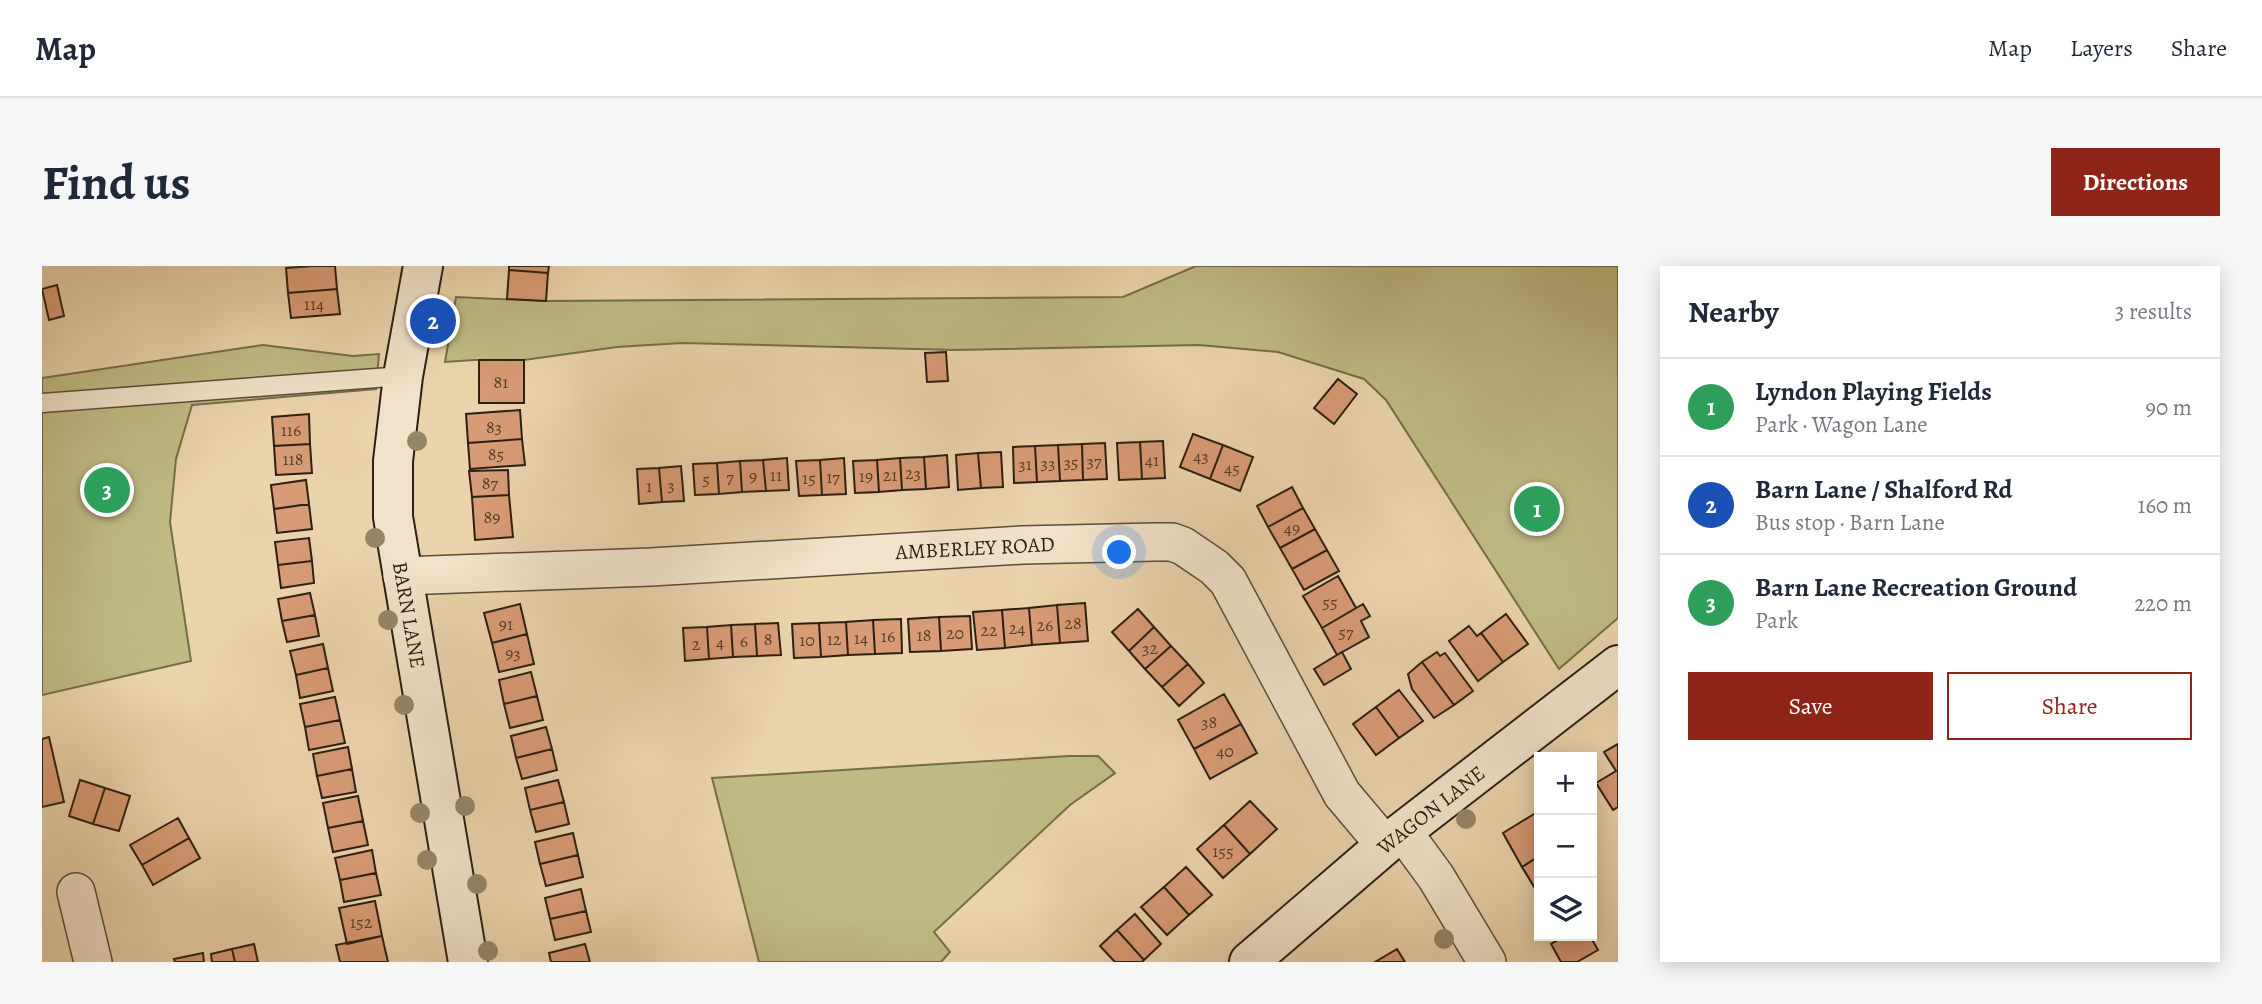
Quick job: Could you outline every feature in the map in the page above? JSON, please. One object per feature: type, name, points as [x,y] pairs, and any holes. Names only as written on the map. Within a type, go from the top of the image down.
[{"type":"street","name":"BARN LANE","points":[[423,266],[403,376],[393,461],[393,517],[468,962]]},
{"type":"street","name":"AMBERLEY ROAD","points":[[402,576],[665,566],[1022,545],[1172,542],[1201,557],[1228,581],[1342,794],[1436,877],[1487,962]]},
{"type":"street","name":"WAGON LANE","points":[[1249,962],[1394,839],[1618,666]]},
{"type":"street","points":[[76,892],[93,962]]},
{"type":"lane","points":[[42,404],[403,376]]},
{"type":"shaded area","points":[[1196,266],[1618,266],[1618,618],[1559,669],[1386,400],[1364,379],[1278,352],[1199,345],[955,350],[682,343],[617,347],[524,360],[445,362],[456,297],[546,301],[1123,297]]},
{"type":"shaded area","points":[[263,345],[353,356],[379,354],[376,389],[192,405],[176,459],[170,522],[191,661],[42,695],[42,378]]},
{"type":"shaded area","points":[[1098,756],[1115,773],[1070,805],[934,932],[950,952],[941,962],[759,962],[712,778]]},
{"type":"building","points":[[335,266],[337,289],[288,293],[286,268]]},
{"type":"building","points":[[509,266],[549,266],[548,273],[509,270]]},
{"type":"building","points":[[509,270],[548,273],[546,301],[507,299]]},
{"type":"building","points":[[57,285],[64,316],[49,320],[42,289]]},
{"type":"building","points":[[337,289],[340,314],[291,318],[288,293]]},
{"type":"building","points":[[946,352],[948,381],[927,382],[925,353]]},
{"type":"building","points":[[479,360],[524,360],[524,403],[479,403]]},
{"type":"building","points":[[1338,379],[1357,394],[1334,424],[1314,408]]},
{"type":"building","points":[[520,410],[522,439],[468,443],[466,414]]},
{"type":"building","points":[[309,414],[310,444],[274,446],[272,417]]},
{"type":"building","points":[[1193,434],[1223,445],[1210,479],[1180,467]]},
{"type":"building","points":[[522,439],[525,465],[470,469],[468,443]]},
{"type":"building","points":[[1163,441],[1165,478],[1142,479],[1140,442]]},
{"type":"building","points":[[1140,442],[1142,479],[1119,480],[1117,443]]},
{"type":"building","points":[[1105,443],[1107,479],[1083,480],[1082,444]]},
{"type":"building","points":[[310,444],[312,473],[276,475],[274,446]]},
{"type":"building","points":[[1082,444],[1083,480],[1060,481],[1058,445]]},
{"type":"building","points":[[1058,445],[1060,481],[1037,482],[1035,446]]},
{"type":"building","points":[[1223,445],[1253,457],[1240,491],[1210,479]]},
{"type":"building","points":[[1035,446],[1037,482],[1014,483],[1013,447]]},
{"type":"building","points":[[1001,452],[1003,487],[981,488],[978,453]]},
{"type":"building","points":[[978,453],[981,488],[958,490],[956,455]]},
{"type":"building","points":[[947,455],[949,487],[926,489],[924,457]]},
{"type":"building","points":[[924,457],[926,489],[902,490],[900,458]]},
{"type":"building","points":[[787,458],[789,490],[766,491],[763,460]]},
{"type":"building","points":[[844,458],[846,494],[822,495],[820,460]]},
{"type":"building","points":[[900,458],[902,490],[879,492],[877,460]]},
{"type":"building","points":[[763,460],[766,491],[742,492],[740,461]]},
{"type":"building","points":[[820,460],[822,495],[799,496],[796,461]]},
{"type":"building","points":[[877,460],[879,492],[855,493],[853,461]]},
{"type":"building","points":[[740,461],[742,492],[719,494],[717,463]]},
{"type":"building","points":[[717,463],[719,494],[695,495],[693,464]]},
{"type":"building","points":[[681,466],[684,501],[662,502],[659,468]]},
{"type":"building","points":[[659,468],[662,502],[639,504],[637,469]]},
{"type":"building","points":[[508,470],[509,495],[472,497],[469,471]]},
{"type":"building","points":[[306,480],[309,504],[274,509],[271,485]]},
{"type":"building","points":[[1292,487],[1303,508],[1268,527],[1257,506]]},
{"type":"building","points":[[509,495],[513,537],[475,540],[472,497]]},
{"type":"building","points":[[309,504],[312,529],[277,533],[274,509]]},
{"type":"building","points":[[1303,508],[1315,529],[1280,548],[1268,527]]},
{"type":"building","points":[[1315,529],[1327,550],[1292,569],[1280,548]]},
{"type":"building","points":[[309,538],[312,561],[278,565],[275,542]]},
{"type":"building","points":[[1327,550],[1339,571],[1304,590],[1292,569]]},
{"type":"building","points":[[312,561],[314,583],[281,588],[278,565]]},
{"type":"building","points":[[1338,576],[1356,608],[1322,628],[1303,596]]},
{"type":"building","points":[[310,593],[315,615],[282,621],[278,599]]},
{"type":"building","points":[[1085,603],[1088,641],[1060,643],[1057,605]]},
{"type":"building","points":[[520,604],[527,634],[492,643],[484,613]]},
{"type":"building","points":[[1363,604],[1370,616],[1361,621],[1369,637],[1337,655],[1322,628]]},
{"type":"building","points":[[1057,605],[1060,643],[1032,645],[1029,608]]},
{"type":"building","points":[[1029,608],[1032,645],[1005,648],[1002,610]]},
{"type":"building","points":[[1138,609],[1154,627],[1129,651],[1112,632]]},
{"type":"building","points":[[1002,610],[1005,648],[977,650],[973,612]]},
{"type":"building","points":[[1506,614],[1528,644],[1503,662],[1481,633]]},
{"type":"building","points":[[315,615],[319,636],[287,642],[282,621]]},
{"type":"building","points":[[970,616],[972,649],[941,651],[939,617]]},
{"type":"building","points":[[939,617],[941,651],[910,652],[908,619]]},
{"type":"building","points":[[901,619],[902,653],[875,654],[873,620]]},
{"type":"building","points":[[873,620],[875,654],[848,655],[846,622]]},
{"type":"building","points":[[846,622],[848,655],[821,657],[819,623]]},
{"type":"building","points":[[778,623],[781,655],[757,656],[755,624]]},
{"type":"building","points":[[819,623],[821,657],[794,658],[792,624]]},
{"type":"building","points":[[755,624],[757,656],[733,657],[731,625]]},
{"type":"building","points":[[731,625],[733,657],[709,659],[707,627]]},
{"type":"building","points":[[1469,626],[1477,636],[1481,633],[1503,662],[1478,681],[1449,641]]},
{"type":"building","points":[[707,627],[709,659],[685,661],[683,628]]},
{"type":"building","points":[[1154,627],[1171,646],[1145,669],[1129,651]]},
{"type":"building","points":[[527,634],[534,664],[499,672],[492,643]]},
{"type":"building","points":[[323,644],[328,668],[296,675],[290,651]]},
{"type":"building","points":[[1171,646],[1188,664],[1162,687],[1145,669]]},
{"type":"building","points":[[1342,652],[1351,669],[1324,685],[1314,669]]},
{"type":"building","points":[[1437,652],[1440,656],[1445,653],[1473,691],[1454,705],[1422,662]]},
{"type":"building","points":[[1422,662],[1454,705],[1434,718],[1412,689],[1408,674]]},
{"type":"building","points":[[1188,664],[1204,683],[1179,706],[1162,687]]},
{"type":"building","points":[[328,668],[333,691],[300,698],[296,675]]},
{"type":"building","points":[[531,672],[537,696],[504,704],[499,680]]},
{"type":"building","points":[[1399,690],[1423,721],[1399,738],[1376,707]]},
{"type":"building","points":[[1224,694],[1241,724],[1194,749],[1178,720]]},
{"type":"building","points":[[537,696],[543,720],[510,728],[504,704]]},
{"type":"building","points":[[335,697],[340,720],[305,727],[300,704]]},
{"type":"building","points":[[1376,707],[1399,738],[1376,755],[1353,724]]},
{"type":"building","points":[[340,720],[345,743],[309,750],[305,727]]},
{"type":"building","points":[[1241,724],[1257,753],[1210,779],[1194,749]]},
{"type":"building","points":[[546,727],[552,749],[516,758],[511,736]]},
{"type":"building","points":[[49,737],[64,802],[42,807],[42,739]]},
{"type":"building","points":[[1618,744],[1618,807],[1613,810],[1597,785],[1616,771],[1604,752]]},
{"type":"building","points":[[348,747],[352,769],[317,776],[313,754]]},
{"type":"building","points":[[552,749],[557,770],[522,779],[516,758]]},
{"type":"building","points":[[352,769],[356,792],[322,798],[317,776]]},
{"type":"building","points":[[80,780],[105,788],[93,824],[69,816]]},
{"type":"building","points":[[558,780],[564,802],[530,810],[525,788]]},
{"type":"building","points":[[105,788],[130,796],[119,831],[93,824]]},
{"type":"building","points":[[358,796],[363,821],[328,828],[323,803]]},
{"type":"building","points":[[1250,801],[1277,829],[1250,854],[1224,825]]},
{"type":"building","points":[[564,802],[569,824],[536,832],[530,810]]},
{"type":"building","points":[[1534,814],[1534,859],[1522,867],[1503,833]]},
{"type":"building","points":[[178,818],[189,838],[142,865],[130,845]]},
{"type":"building","points":[[363,821],[368,845],[333,852],[328,828]]},
{"type":"building","points":[[1224,825],[1250,854],[1223,878],[1197,849]]},
{"type":"building","points":[[573,833],[578,855],[540,864],[535,842]]},
{"type":"building","points":[[189,838],[200,858],[153,885],[142,865]]},
{"type":"building","points":[[372,850],[376,873],[340,880],[335,858]]},
{"type":"building","points":[[578,855],[583,877],[546,886],[540,864]]},
{"type":"building","points":[[1534,859],[1534,887],[1522,867]]},
{"type":"building","points":[[1186,867],[1212,895],[1189,915],[1164,887]]},
{"type":"building","points":[[376,873],[381,895],[344,902],[340,880]]},
{"type":"building","points":[[1164,887],[1189,915],[1167,935],[1141,907]]},
{"type":"building","points":[[581,889],[586,911],[550,919],[545,898]]},
{"type":"building","points":[[375,901],[382,936],[347,944],[339,908]]},
{"type":"building","points":[[586,911],[591,932],[555,940],[550,919]]},
{"type":"building","points":[[1135,914],[1161,944],[1144,960],[1117,930]]},
{"type":"building","points":[[1117,930],[1144,960],[1142,962],[1115,962],[1100,946]]},
{"type":"building","points":[[382,936],[388,962],[340,962],[336,945]]},
{"type":"building","points":[[1556,941],[1593,941],[1598,950],[1577,962],[1561,962],[1551,944]]},
{"type":"building","points":[[254,944],[258,962],[235,962],[232,949]]},
{"type":"building","points":[[585,944],[590,962],[551,962],[549,953]]},
{"type":"building","points":[[232,949],[235,962],[212,962],[211,954]]},
{"type":"building","points":[[1397,949],[1405,962],[1375,962]]},
{"type":"building","points":[[203,953],[204,962],[175,962],[174,959]]},
{"type":"place","name":"Barn Lane / Shalford Rd","points":[[433,321]]},
{"type":"place","name":"Barn Lane Recreation Ground","points":[[107,490]]},
{"type":"place","name":"Lyndon Playing Fields","points":[[1537,509]]}]
